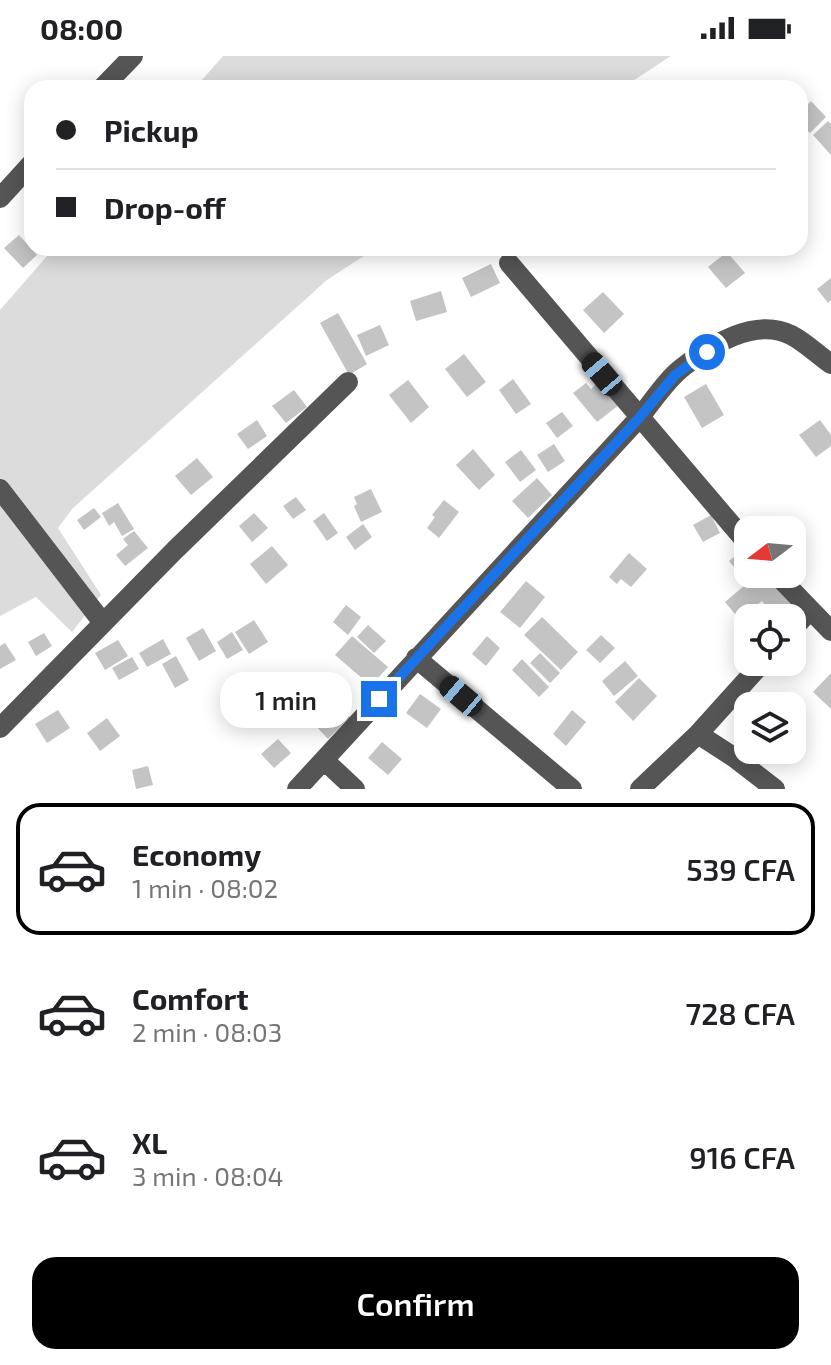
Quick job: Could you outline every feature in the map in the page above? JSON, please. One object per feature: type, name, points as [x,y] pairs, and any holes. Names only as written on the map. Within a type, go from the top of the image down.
[{"type":"street","points":[[110,80],[133,56]]},
{"type":"street","points":[[0,198],[24,172]]},
{"type":"street","points":[[509,263],[734,528]]},
{"type":"street","points":[[297,789],[684,366],[737,333],[748,330],[775,330],[790,334],[831,364]]},
{"type":"street","points":[[0,728],[348,382]]},
{"type":"street","points":[[0,489],[103,623]]},
{"type":"street","points":[[788,588],[831,631]]},
{"type":"street","points":[[806,614],[809,611]]},
{"type":"street","points":[[416,658],[572,789]]},
{"type":"street","points":[[640,789],[698,734],[750,676]]},
{"type":"street","points":[[698,734],[775,789]]},
{"type":"street","points":[[324,760],[355,789]]},
{"type":"shaded area","points":[[223,56],[671,56],[634,80],[202,80]]},
{"type":"shaded area","points":[[47,256],[364,256],[327,280],[72,509],[58,528],[101,595],[72,632],[36,597],[0,616],[0,310]]},
{"type":"building","points":[[811,101],[826,117],[810,133],[808,131],[808,104]]},
{"type":"building","points":[[828,121],[831,124],[831,155],[813,135]]},
{"type":"building","points":[[19,235],[24,241],[24,256],[36,256],[23,268],[4,248]]},
{"type":"building","points":[[722,256],[730,256],[745,273],[726,288],[708,267]]},
{"type":"building","points":[[491,264],[500,283],[471,297],[462,278]]},
{"type":"building","points":[[831,278],[831,300],[828,303],[817,289]]},
{"type":"building","points":[[441,291],[447,312],[416,321],[410,301]]},
{"type":"building","points":[[603,292],[624,314],[604,333],[583,310]]},
{"type":"building","points":[[338,313],[367,364],[349,375],[320,323]]},
{"type":"building","points":[[380,325],[389,345],[366,356],[357,335]]},
{"type":"building","points":[[464,354],[486,382],[467,397],[445,369]]},
{"type":"building","points":[[513,379],[531,404],[516,414],[499,390]]},
{"type":"building","points":[[408,380],[429,407],[411,423],[389,395]]},
{"type":"building","points":[[601,380],[620,404],[597,422],[573,393],[586,383],[591,389]]},
{"type":"building","points":[[706,384],[724,415],[702,428],[684,397]]},
{"type":"building","points":[[294,390],[307,407],[286,423],[272,406]]},
{"type":"building","points":[[562,412],[573,426],[557,438],[546,423]]},
{"type":"building","points":[[257,420],[267,436],[248,449],[237,434]]},
{"type":"building","points":[[820,420],[831,435],[831,446],[816,457],[799,435]]},
{"type":"building","points":[[554,444],[565,461],[548,472],[537,455]]},
{"type":"building","points":[[473,449],[495,475],[479,490],[456,465]]},
{"type":"building","points":[[521,450],[536,470],[520,482],[505,462]]},
{"type":"building","points":[[197,458],[213,477],[191,495],[175,476]]},
{"type":"building","points":[[537,478],[552,495],[528,518],[512,501]]},
{"type":"building","points":[[371,489],[382,512],[361,522],[354,506],[357,504],[354,497]]},
{"type":"building","points":[[296,497],[306,510],[293,519],[283,506]]},
{"type":"building","points":[[444,500],[459,512],[439,538],[427,528],[435,517],[432,515]]},
{"type":"building","points":[[118,503],[134,529],[122,536],[114,522],[109,526],[102,513]]},
{"type":"building","points":[[94,508],[101,517],[84,530],[77,520]]},
{"type":"building","points":[[254,513],[268,528],[252,542],[239,526]]},
{"type":"building","points":[[324,513],[338,533],[327,541],[313,521]]},
{"type":"building","points":[[711,515],[720,533],[703,542],[693,525]]},
{"type":"building","points":[[363,524],[372,537],[355,550],[346,537]]},
{"type":"building","points":[[134,531],[148,548],[125,566],[116,555],[128,545],[123,539]]},
{"type":"building","points":[[272,546],[288,565],[266,584],[250,564]]},
{"type":"building","points":[[629,553],[647,569],[631,587],[621,579],[617,584],[609,577]]},
{"type":"building","points":[[526,581],[545,597],[520,628],[500,612]]},
{"type":"building","points":[[742,588],[779,588],[792,604],[764,604],[762,601],[759,604],[734,604],[734,613],[725,602]]},
{"type":"building","points":[[346,605],[361,617],[348,635],[333,622]]},
{"type":"building","points":[[542,617],[578,652],[561,670],[524,635]]},
{"type":"building","points":[[254,620],[268,642],[249,654],[235,632]]},
{"type":"building","points":[[368,625],[386,641],[374,653],[357,637]]},
{"type":"building","points":[[203,628],[216,651],[199,661],[186,638]]},
{"type":"building","points":[[232,632],[243,650],[227,659],[217,642]]},
{"type":"building","points":[[44,633],[52,646],[36,656],[28,642]]},
{"type":"building","points":[[601,635],[615,648],[600,663],[586,650]]},
{"type":"building","points":[[352,636],[388,667],[371,686],[335,655]]},
{"type":"building","points":[[487,636],[500,648],[486,666],[472,654]]},
{"type":"building","points":[[163,639],[171,654],[147,667],[139,653]]},
{"type":"building","points":[[118,640],[128,656],[105,670],[95,653]]},
{"type":"building","points":[[5,643],[16,660],[0,669],[0,646]]},
{"type":"building","points":[[540,653],[560,673],[550,683],[530,663]]},
{"type":"building","points":[[176,656],[189,680],[175,688],[162,664]]},
{"type":"building","points":[[132,657],[139,669],[119,680],[112,668]]},
{"type":"building","points":[[522,659],[549,687],[539,697],[512,670]]},
{"type":"building","points":[[625,661],[638,676],[614,696],[602,681]]},
{"type":"building","points":[[831,673],[831,709],[813,692]]},
{"type":"building","points":[[639,678],[657,696],[633,721],[615,702]]},
{"type":"building","points":[[420,694],[441,709],[427,728],[406,713]]},
{"type":"building","points":[[335,702],[350,717],[328,739],[313,723]]},
{"type":"building","points":[[58,710],[70,728],[47,743],[35,724]]},
{"type":"building","points":[[572,710],[586,722],[566,746],[553,734]]},
{"type":"building","points":[[107,718],[120,736],[100,751],[87,733]]},
{"type":"building","points":[[278,739],[291,753],[274,768],[261,754]]},
{"type":"building","points":[[382,742],[402,759],[388,775],[368,758]]},
{"type":"building","points":[[148,766],[153,785],[136,789],[132,770]]},
{"type":"route","points":[[379,699],[639,418],[675,375],[707,352]]}]
